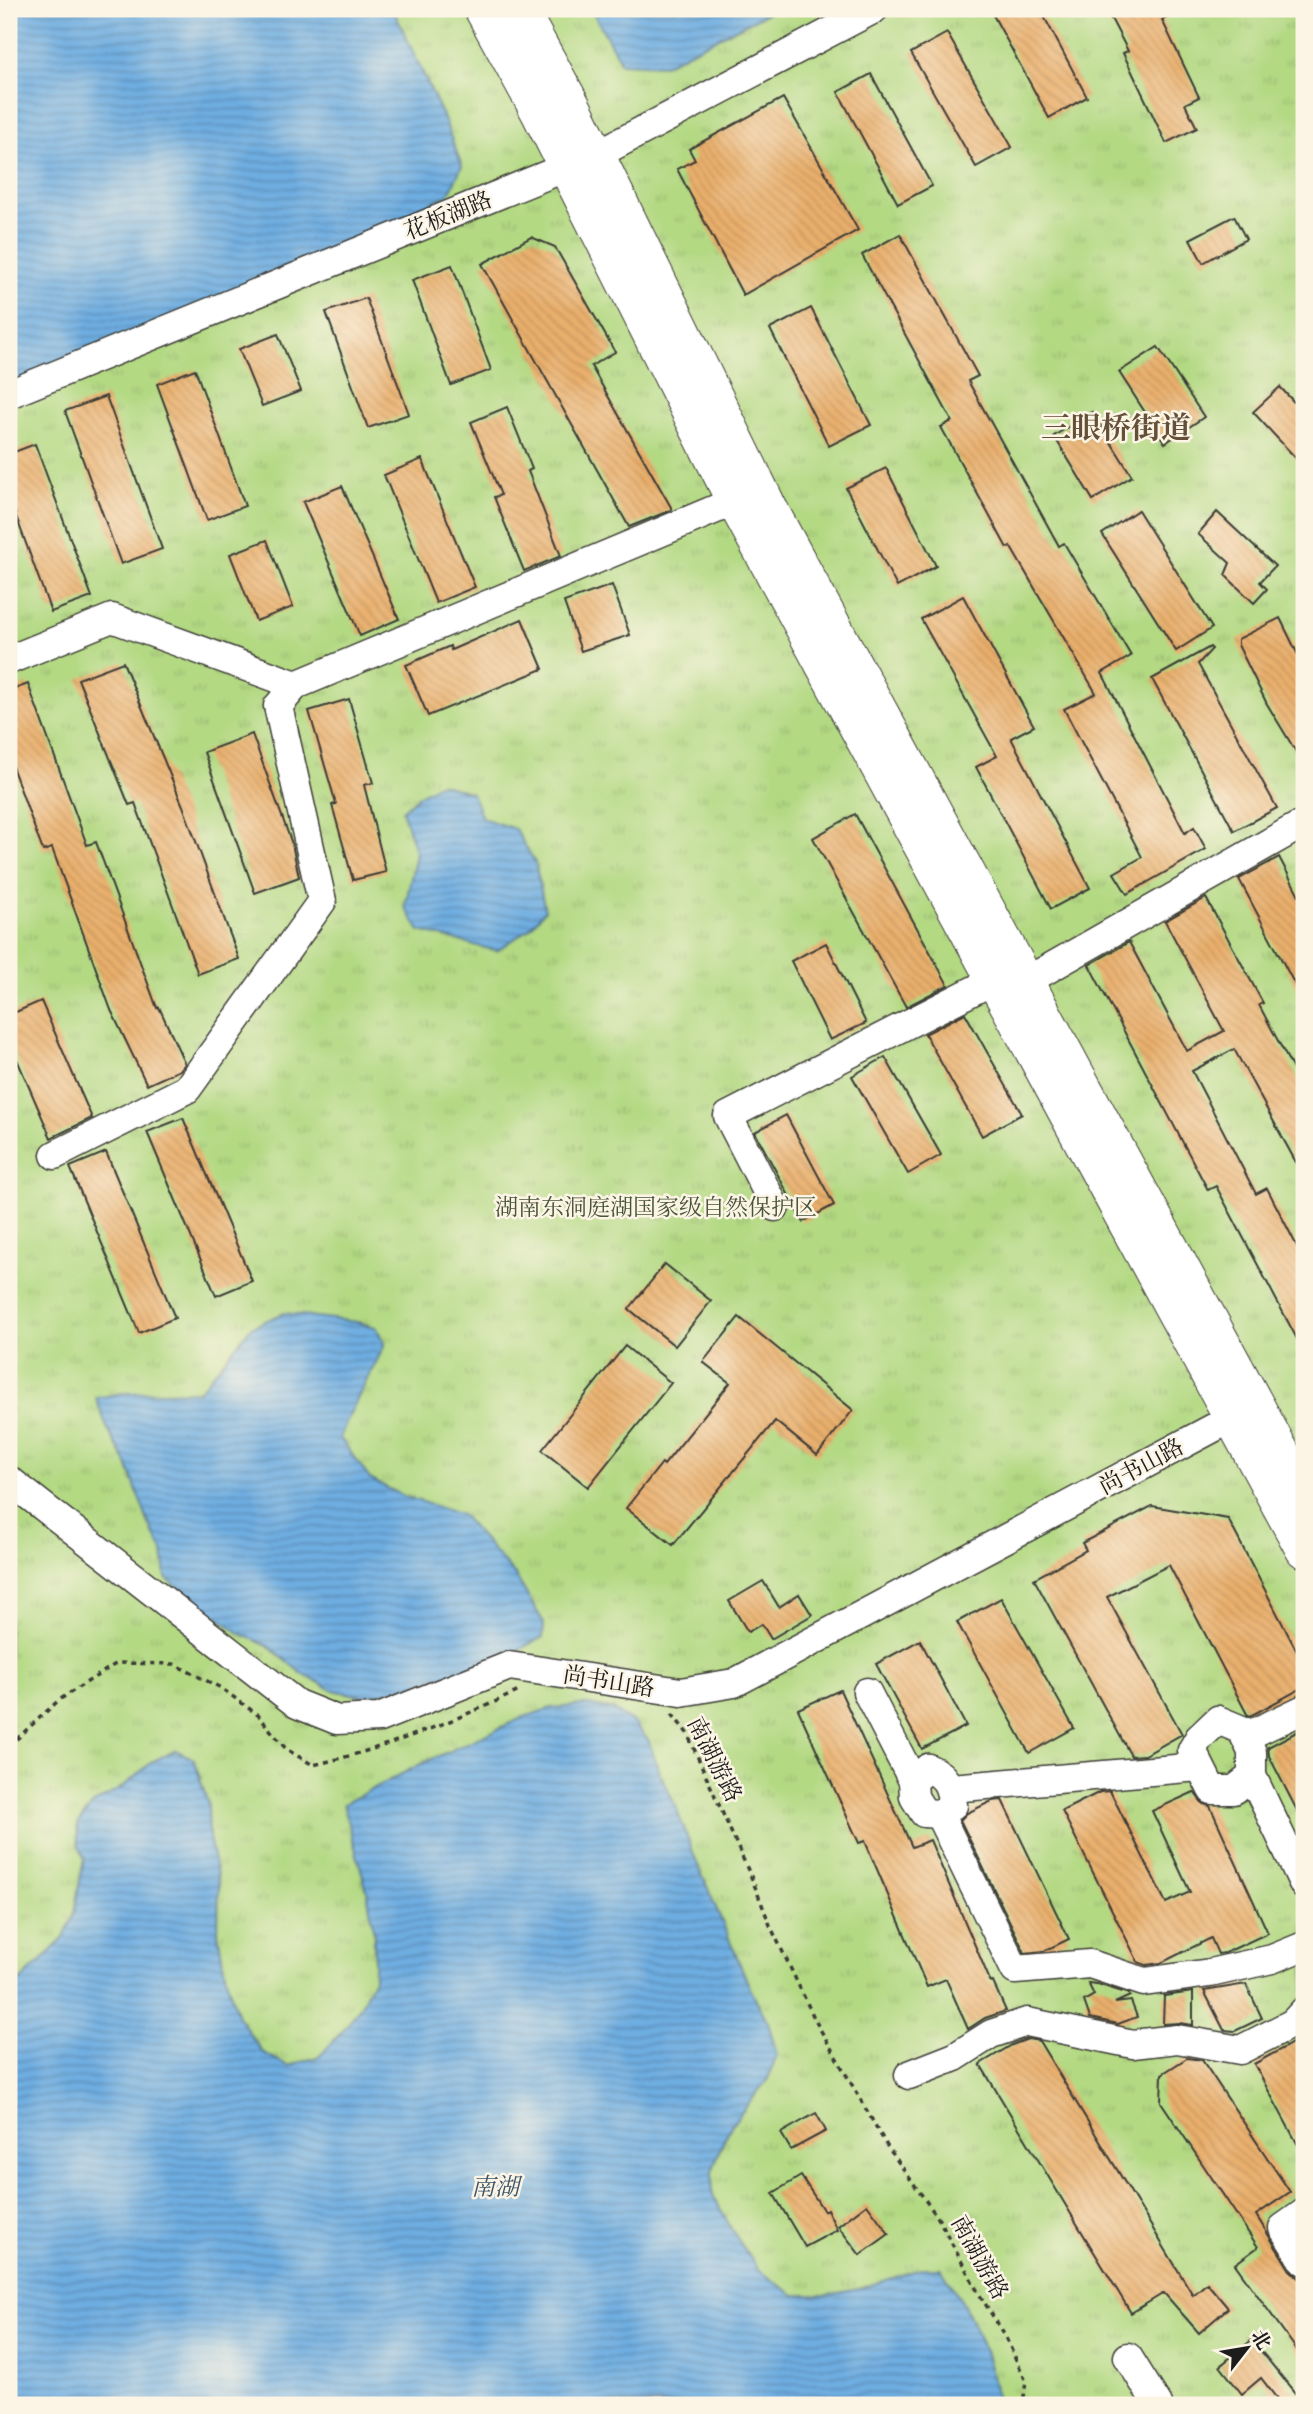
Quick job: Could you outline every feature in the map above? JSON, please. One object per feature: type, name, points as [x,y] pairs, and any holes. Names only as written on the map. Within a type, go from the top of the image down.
[{"type":"main road","points":[[483,9],[555,108]]},
{"type":"main road","points":[[519,9],[555,108],[735,501],[1304,1495]]},
{"type":"main road","points":[[581,161],[768,507],[1232,1418],[1304,1549]]},
{"type":"street","name":"花板湖路","points":[[9,394],[581,161],[874,9]]},
{"type":"street","points":[[55,1155],[187,1089],[322,901],[278,706],[296,684],[735,501]]},
{"type":"street","points":[[9,660],[112,618],[296,684]]},
{"type":"street","points":[[775,1207],[728,1116],[1009,981],[1304,823]]},
{"type":"street","name":"尚书山路","points":[[9,1480],[297,1704],[337,1720],[379,1718],[509,1666],[681,1692],[734,1683],[1232,1418]]},
{"type":"street","points":[[867,1692],[913,1781],[915,1797],[924,1813],[939,1814],[953,1805],[951,1788],[942,1774],[928,1768],[913,1781]]},
{"type":"street","points":[[1245,1737],[1304,1709]]},
{"type":"street","points":[[1252,1776],[1234,1790],[1212,1790],[1192,1751],[1199,1738],[1218,1720],[1241,1730],[1245,1737],[1252,1752],[1252,1776],[1304,1885]]},
{"type":"street","points":[[951,1788],[1199,1767]]},
{"type":"street","points":[[939,1814],[1014,1970],[1090,1964],[1144,1982],[1210,1973],[1272,1959],[1304,1946]]},
{"type":"street","points":[[909,2075],[955,2057],[991,2034],[1027,2021],[1133,2044],[1177,2039],[1240,2050],[1293,2023],[1304,2011]]},
{"type":"street","points":[[1304,2213],[1283,2228],[1304,2261]]},
{"type":"street","points":[[1128,2357],[1158,2405]]},
{"type":"path","points":[[9,1746],[59,1700],[117,1663],[174,1664],[221,1688],[258,1715],[286,1749],[313,1765],[357,1755],[469,1714],[525,1689]]},
{"type":"path","name":"南湖游路","points":[[668,1710],[687,1733],[770,1925],[816,2022],[887,2146],[937,2218],[1005,2336],[1026,2381],[1023,2405]]},
{"type":"green space","name":"湖南东洞庭湖国家级自然保护区","points":[[9,9],[1304,9],[1304,2405],[9,2405]]},
{"type":"water","points":[[9,9],[393,9],[442,114],[462,166],[449,194],[354,242],[9,389]]},
{"type":"water","points":[[591,9],[775,9],[664,65],[621,63]]},
{"type":"water","points":[[440,783],[472,793],[482,818],[515,829],[535,862],[545,910],[530,928],[497,951],[420,931],[405,907],[416,854],[402,810]]},
{"type":"water","points":[[284,1313],[376,1327],[385,1344],[340,1438],[370,1479],[401,1495],[462,1515],[515,1575],[544,1623],[543,1637],[510,1654],[454,1674],[366,1697],[333,1690],[301,1673],[268,1646],[239,1633],[166,1578],[163,1551],[148,1522],[127,1464],[108,1430],[96,1398],[123,1393],[199,1391],[251,1327]]},
{"type":"water","name":"南湖","points":[[587,1705],[611,1709],[634,1723],[649,1741],[697,1863],[751,1990],[768,2022],[777,2055],[768,2079],[731,2126],[712,2172],[713,2195],[732,2230],[758,2270],[794,2295],[829,2295],[862,2288],[923,2268],[941,2268],[961,2300],[985,2351],[995,2386],[997,2405],[9,2405],[9,1987],[17,1984],[64,1938],[74,1913],[84,1858],[78,1843],[77,1824],[93,1804],[124,1786],[153,1761],[176,1750],[194,1759],[208,1804],[209,1837],[219,1884],[218,1933],[226,1978],[238,2016],[262,2052],[288,2066],[320,2056],[361,2005],[374,1978],[374,1935],[367,1891],[343,1804],[421,1764],[524,1717],[551,1708]]},
{"type":"building","points":[[1005,9],[1040,9],[1087,97],[1049,118],[993,15]]},
{"type":"building","points":[[1106,9],[1183,9],[1162,20],[1199,97],[1185,104],[1197,128],[1166,143],[1123,53],[1128,51]]},
{"type":"building","points":[[947,33],[1012,147],[976,167],[911,53]]},
{"type":"building","points":[[871,74],[932,186],[898,204],[838,92]]},
{"type":"building","points":[[783,98],[858,230],[743,295],[677,169],[695,160],[689,149]]},
{"type":"building","points":[[1234,216],[1246,239],[1203,263],[1190,239]]},
{"type":"building","points":[[900,234],[978,376],[968,381],[1059,546],[1064,543],[1131,656],[1102,673],[1185,833],[1194,827],[1206,849],[1127,894],[1114,873],[1142,857],[1064,709],[1096,693],[1010,546],[1007,548],[941,427],[952,421],[862,255]]},
{"type":"building","points":[[531,237],[555,247],[615,352],[591,366],[672,509],[669,511],[629,527],[482,264]]},
{"type":"building","points":[[452,265],[491,370],[451,385],[412,280]]},
{"type":"building","points":[[366,298],[409,414],[368,428],[326,312]]},
{"type":"building","points":[[811,308],[871,425],[829,446],[770,329]]},
{"type":"building","points":[[278,334],[301,391],[262,406],[239,349]]},
{"type":"building","points":[[1158,347],[1204,417],[1165,443],[1119,372]]},
{"type":"building","points":[[195,369],[245,506],[207,520],[157,384]]},
{"type":"building","points":[[1280,387],[1304,413],[1304,467],[1253,412]]},
{"type":"building","points":[[106,396],[162,549],[121,564],[65,411]]},
{"type":"building","points":[[507,407],[532,469],[528,471],[561,556],[524,571],[494,497],[501,495],[471,422]]},
{"type":"building","points":[[1092,412],[1132,476],[1093,500],[1054,436]]},
{"type":"building","points":[[35,444],[92,597],[51,612],[9,497],[9,454]]},
{"type":"building","points":[[422,459],[475,587],[436,603],[384,475]]},
{"type":"building","points":[[886,468],[936,566],[897,587],[846,488]]},
{"type":"building","points":[[342,486],[399,619],[360,636],[303,502]]},
{"type":"building","points":[[1138,510],[1212,628],[1176,651],[1102,534]]},
{"type":"building","points":[[1217,512],[1275,566],[1260,582],[1267,589],[1254,603],[1225,575],[1230,563],[1198,534]]},
{"type":"building","points":[[267,540],[293,607],[256,621],[230,554]]},
{"type":"building","points":[[612,585],[630,635],[581,651],[564,602]]},
{"type":"building","points":[[963,596],[1034,726],[1011,738],[1090,888],[1051,909],[976,767],[997,756],[921,619]]},
{"type":"building","points":[[1280,618],[1304,667],[1304,765],[1267,704],[1238,645],[1238,639]]},
{"type":"building","points":[[522,619],[543,669],[428,716],[406,665],[450,646],[451,650]]},
{"type":"building","points":[[1210,647],[1212,649],[1198,664],[1277,808],[1234,831],[1152,679]]},
{"type":"building","points":[[123,662],[183,806],[239,959],[198,974],[135,803],[129,805],[78,679]]},
{"type":"building","points":[[28,684],[87,845],[96,842],[157,1008],[159,1007],[185,1064],[180,1070],[147,1085],[111,1010],[52,848],[43,851],[9,758],[9,691]]},
{"type":"building","points":[[349,699],[373,783],[364,785],[386,872],[353,880],[332,805],[336,804],[309,711]]},
{"type":"building","points":[[252,734],[292,844],[299,877],[255,893],[204,752]]},
{"type":"building","points":[[855,814],[948,985],[906,1007],[813,838]]},
{"type":"building","points":[[1279,857],[1304,905],[1304,1002],[1239,879]]},
{"type":"building","points":[[1206,898],[1263,1003],[1259,1005],[1304,1090],[1304,1177],[1234,1049],[1192,1071],[1256,1194],[1267,1188],[1304,1260],[1304,1352],[1216,1186],[1208,1190],[1089,965],[1129,942],[1187,1051],[1224,1031],[1165,921]]},
{"type":"building","points":[[826,943],[866,1023],[830,1040],[791,961]]},
{"type":"building","points":[[41,1001],[92,1118],[51,1138],[9,1041],[9,1015]]},
{"type":"building","points":[[965,1013],[1022,1114],[982,1136],[925,1034]]},
{"type":"building","points":[[885,1057],[941,1155],[908,1174],[852,1076]]},
{"type":"building","points":[[786,1115],[834,1205],[803,1222],[755,1132]]},
{"type":"building","points":[[183,1118],[252,1281],[216,1296],[147,1132]]},
{"type":"building","points":[[106,1152],[175,1318],[139,1333],[70,1167]]},
{"type":"building","points":[[665,1264],[711,1301],[675,1346],[629,1309]]},
{"type":"building","points":[[739,1317],[853,1410],[817,1455],[775,1421],[673,1545],[626,1508],[730,1383],[703,1362]]},
{"type":"building","points":[[625,1346],[671,1383],[588,1487],[542,1450]]},
{"type":"building","points":[[1152,1506],[1228,1519],[1304,1665],[1304,1687],[1250,1716],[1247,1714],[1169,1565],[1107,1597],[1182,1734],[1145,1755],[1131,1756],[1034,1579],[1086,1550],[1082,1543]]},
{"type":"building","points":[[763,1581],[779,1607],[799,1594],[812,1615],[771,1639],[762,1624],[748,1632],[729,1601]]},
{"type":"building","points":[[1001,1598],[1074,1728],[1029,1753],[957,1622]]},
{"type":"building","points":[[920,1640],[966,1726],[922,1749],[876,1664]]},
{"type":"building","points":[[840,1690],[912,1847],[930,1840],[991,1983],[993,1982],[1006,2011],[985,2018],[968,2029],[946,1979],[927,1987],[865,1841],[859,1843],[798,1709]]},
{"type":"building","points":[[1304,1728],[1304,1824],[1269,1756],[1268,1747]]},
{"type":"building","points":[[1110,1791],[1166,1903],[1190,1892],[1152,1811],[1194,1792],[1203,1804],[1210,1806],[1268,1933],[1225,1953],[1218,1954],[1211,1938],[1161,1963],[1146,1965],[1138,1962],[1062,1811],[1100,1792]]},
{"type":"building","points":[[1002,1800],[1069,1939],[1044,1951],[1025,1953],[960,1820],[967,1813],[992,1801]]},
{"type":"building","points":[[1088,1983],[1129,1994],[1130,1996],[1115,2003],[1131,2001],[1137,2017],[1118,2024],[1090,2018],[1084,2001],[1094,1995]]},
{"type":"building","points":[[1246,1984],[1262,2018],[1235,2031],[1224,2030],[1204,1991]]},
{"type":"building","points":[[1193,1992],[1193,2025],[1163,2024],[1164,1996]]},
{"type":"building","points":[[1028,2039],[1039,2041],[1193,2295],[1207,2283],[1228,2308],[1199,2333],[1164,2293],[1131,2313],[980,2064]]},
{"type":"building","points":[[1296,2041],[1304,2056],[1304,2156],[1254,2064]]},
{"type":"building","points":[[1187,2058],[1202,2060],[1290,2192],[1256,2215],[1290,2270],[1304,2282],[1304,2360],[1235,2264],[1258,2247],[1161,2102],[1162,2074]]},
{"type":"building","points":[[816,2113],[826,2131],[791,2150],[781,2133]]},
{"type":"building","points":[[801,2176],[824,2211],[827,2209],[837,2230],[805,2247],[773,2193]]},
{"type":"building","points":[[867,2204],[889,2234],[860,2255],[838,2226]]},
{"type":"building","points":[[1252,2340],[1304,2405],[1282,2405],[1261,2378],[1242,2394],[1220,2366]]},
{"type":"district","name":"三眼桥街道","points":[[1116,427]]}]
